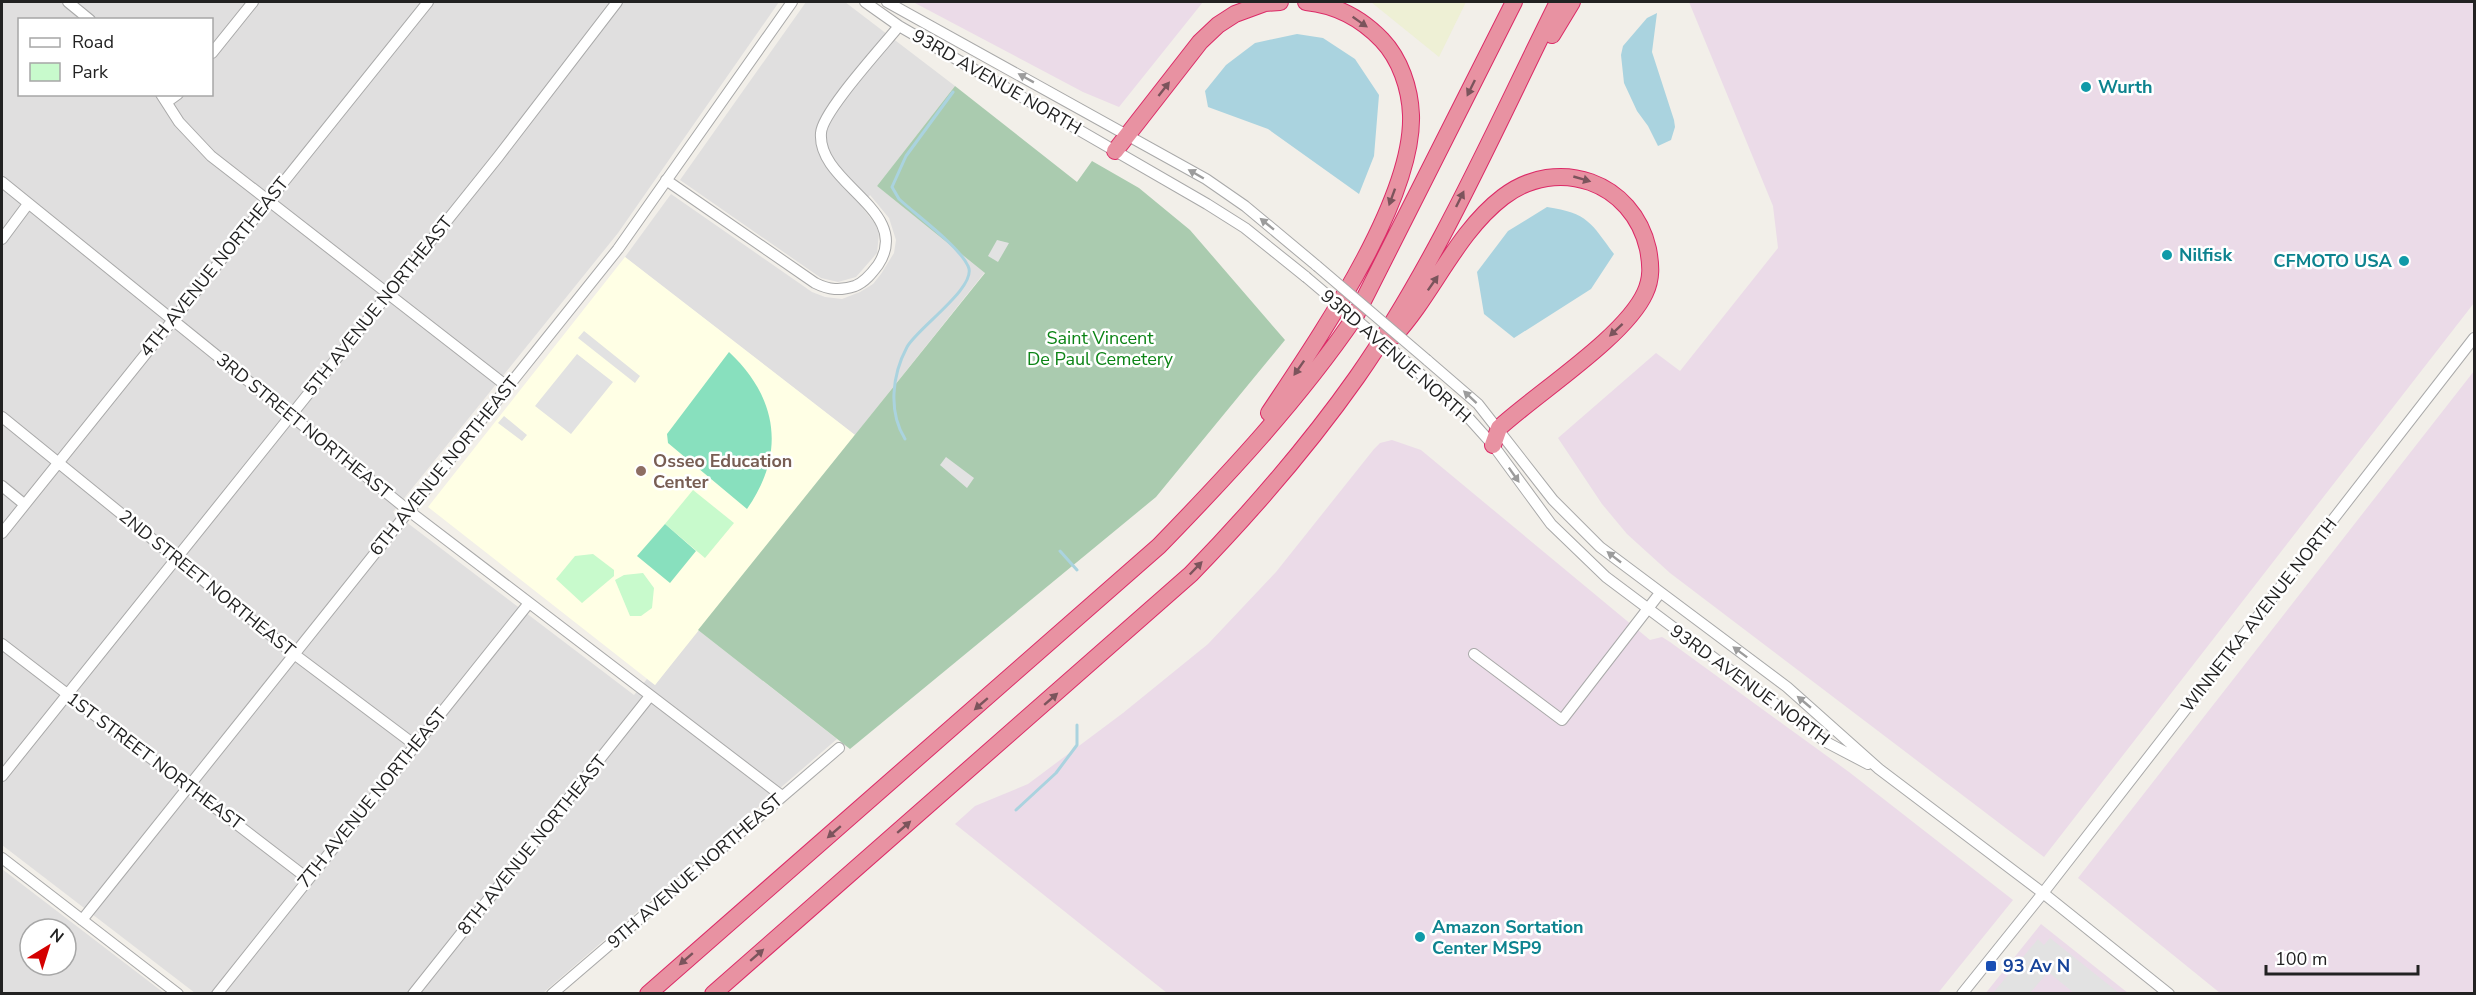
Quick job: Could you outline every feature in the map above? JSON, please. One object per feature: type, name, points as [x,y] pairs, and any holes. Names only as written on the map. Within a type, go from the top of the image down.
[{"type":"highway","points":[[1115,151],[1200,42],[1218,25],[1235,14],[1265,3],[1280,2]]},
{"type":"highway","points":[[1221,482],[1324,333],[1393,198],[1406,151],[1411,117],[1408,91],[1391,50],[1358,19],[1328,4],[1306,2]]},
{"type":"highway","points":[[648,993],[1159,546],[1221,482],[1328,357],[1355,317],[1512,2]]},
{"type":"highway","points":[[713,993],[1191,574],[1255,507],[1306,445],[1357,377],[1409,294],[1444,232],[1558,2]]},
{"type":"highway","points":[[1498,123],[1572,2]]},
{"type":"highway","points":[[1357,377],[1399,331],[1484,214],[1504,196],[1531,181],[1555,176],[1579,177],[1602,187],[1624,203],[1644,230],[1652,276],[1634,313],[1499,428],[1493,445]]},
{"type":"street","points":[[68,2],[81,6]]},
{"type":"street","points":[[213,52],[253,2]]},
{"type":"street","name":"4TH AVENUE NORTHEAST","points":[[2,533],[428,2]]},
{"type":"street","name":"5TH AVENUE NORTHEAST","points":[[2,776],[617,2]]},
{"type":"street","name":"6TH AVENUE NORTHEAST","points":[[82,920],[618,249],[792,2]]},
{"type":"street","name":"93RD AVENUE NORTH","points":[[865,2],[899,26],[1245,228],[1456,404],[1493,445],[1563,539],[1647,610],[1826,742],[1879,769]]},
{"type":"street","name":"93RD AVENUE NORTH","points":[[887,2],[1206,179],[1254,213],[1469,396],[1499,428],[1553,500],[1600,547],[1787,687],[1879,769],[2043,893],[2169,993]]},
{"type":"street","points":[[666,180],[815,283],[837,290],[859,284],[868,277],[883,257],[886,234],[876,214],[826,158],[821,134],[830,112],[899,26]]},
{"type":"street","points":[[164,98],[193,139],[268,201],[508,387]]},
{"type":"street","name":"3RD STREET NORTHEAST","points":[[2,182],[409,511],[782,796]]},
{"type":"street","points":[[2,239],[28,204]]},
{"type":"street","name":"WINNETKA AVENUE NORTH","points":[[1962,993],[2043,893],[2475,338]]},
{"type":"street","name":"2ND STREET NORTHEAST","points":[[2,417],[294,654],[415,746]]},
{"type":"street","points":[[2,486],[24,504]]},
{"type":"street","points":[[1474,654],[1562,720],[1660,593]]},
{"type":"street","name":"7TH AVENUE NORTHEAST","points":[[217,993],[529,603]]},
{"type":"street","name":"1ST STREET NORTHEAST","points":[[2,644],[307,878]]},
{"type":"street","name":"8TH AVENUE NORTHEAST","points":[[417,992],[650,696]]},
{"type":"street","name":"9TH AVENUE NORTHEAST","points":[[552,993],[839,748]]},
{"type":"street","points":[[2,858],[178,993]]},
{"type":"shaded area","points":[[2,2],[779,2],[618,233],[393,512],[634,695],[647,679],[655,685],[698,630],[837,739],[543,993],[195,993],[2,845]]},
{"type":"shaded area","points":[[806,2],[845,2],[955,86],[877,186],[985,272],[855,435],[625,257],[671,194],[812,292],[825,297],[842,299],[860,292],[873,284],[881,274],[894,253],[896,240],[889,218],[870,195],[861,206],[876,225],[879,234],[877,253],[856,277],[838,282],[821,278],[680,180]]},
{"type":"shaded area","points":[[913,2],[1203,2],[1119,107],[1083,92]]},
{"type":"shaded area","points":[[1371,2],[1466,2],[1439,57]]},
{"type":"shaded area","points":[[1689,2],[2474,2],[2474,303],[2044,857],[1670,573],[1627,534],[1602,504],[1558,438],[1656,353],[1680,371],[1778,248],[1773,206]]},
{"type":"shaded area","points":[[997,240],[1009,243],[998,262],[988,256]]},
{"type":"shaded area","name":"Osseo Education Center","points":[[625,257],[855,435],[655,685],[428,507]]},
{"type":"shaded area","points":[[584,331],[640,376],[635,383],[578,338]]},
{"type":"shaded area","points":[[577,354],[613,382],[571,434],[535,406]]},
{"type":"shaded area","points":[[2474,371],[2474,993],[2220,993],[2078,878]]},
{"type":"shaded area","points":[[504,416],[527,435],[522,441],[498,423]]},
{"type":"shaded area","points":[[1392,440],[1421,450],[1650,640],[1662,637],[1670,642],[1849,772],[2013,900],[1938,993],[1167,993],[955,824],[975,806],[1028,784],[1123,713],[1208,644],[1276,572],[1374,449],[1380,443]]},
{"type":"shaded area","points":[[946,457],[974,478],[967,488],[940,465]]},
{"type":"shaded area","points":[[2,869],[65,917],[18,917],[18,977],[78,977],[78,927],[164,993],[2,993]]},
{"type":"shaded area","points":[[2041,924],[2128,993],[1985,994]]},
{"type":"shaded area","points":[[2050,938],[2119,993],[2074,993],[2048,972],[2030,993],[1993,993],[2038,939],[2044,945]]},
{"type":"green space","name":"Saint Vincent De Paul Cemetery","points":[[955,86],[1077,182],[1092,161],[1139,188],[1190,230],[1285,340],[1156,497],[850,749],[698,630],[985,273],[877,186]]},
{"type":"green space","points":[[729,352],[758,388],[767,407],[771,427],[768,467],[747,509],[668,443],[667,434]]},
{"type":"green space","points":[[693,490],[734,523],[705,558],[665,524]]},
{"type":"green space","points":[[665,524],[696,551],[670,583],[637,556]]},
{"type":"green space","points":[[593,554],[614,570],[614,576],[582,603],[556,579],[575,556]]},
{"type":"green space","points":[[643,573],[654,588],[652,608],[641,616],[630,616],[615,580],[624,575]]},
{"type":"water","points":[[1657,13],[1652,52],[1675,127],[1671,140],[1658,146],[1637,111],[1624,83],[1621,55],[1623,46],[1647,18]]},
{"type":"water","points":[[1297,34],[1323,38],[1355,59],[1379,95],[1374,156],[1359,194],[1268,129],[1208,107],[1205,91],[1226,65],[1255,43]]},
{"type":"water","points":[[1547,207],[1580,216],[1594,227],[1614,254],[1591,289],[1514,338],[1484,314],[1477,272],[1508,231]]},
{"type":"waterway","points":[[905,439],[894,405],[895,381],[902,358],[913,339],[956,296],[969,274],[968,266],[956,249],[899,199],[892,187],[906,156],[953,92]]},
{"type":"waterway","points":[[1060,551],[1077,570]]},
{"type":"waterway","points":[[1016,810],[1056,773],[1077,745],[1077,725]]},
{"type":"place","name":"Wurth","points":[[2086,87]]},
{"type":"place","name":"Nilfisk","points":[[2167,255]]},
{"type":"place","name":"CFMOTO USA","points":[[2404,261]]},
{"type":"place","name":"Osseo Education Center","points":[[641,471]]},
{"type":"place","name":"Amazon Sortation Center MSP9","points":[[1420,937]]},
{"type":"place","name":"93 Av N","points":[[1991,966]]}]
